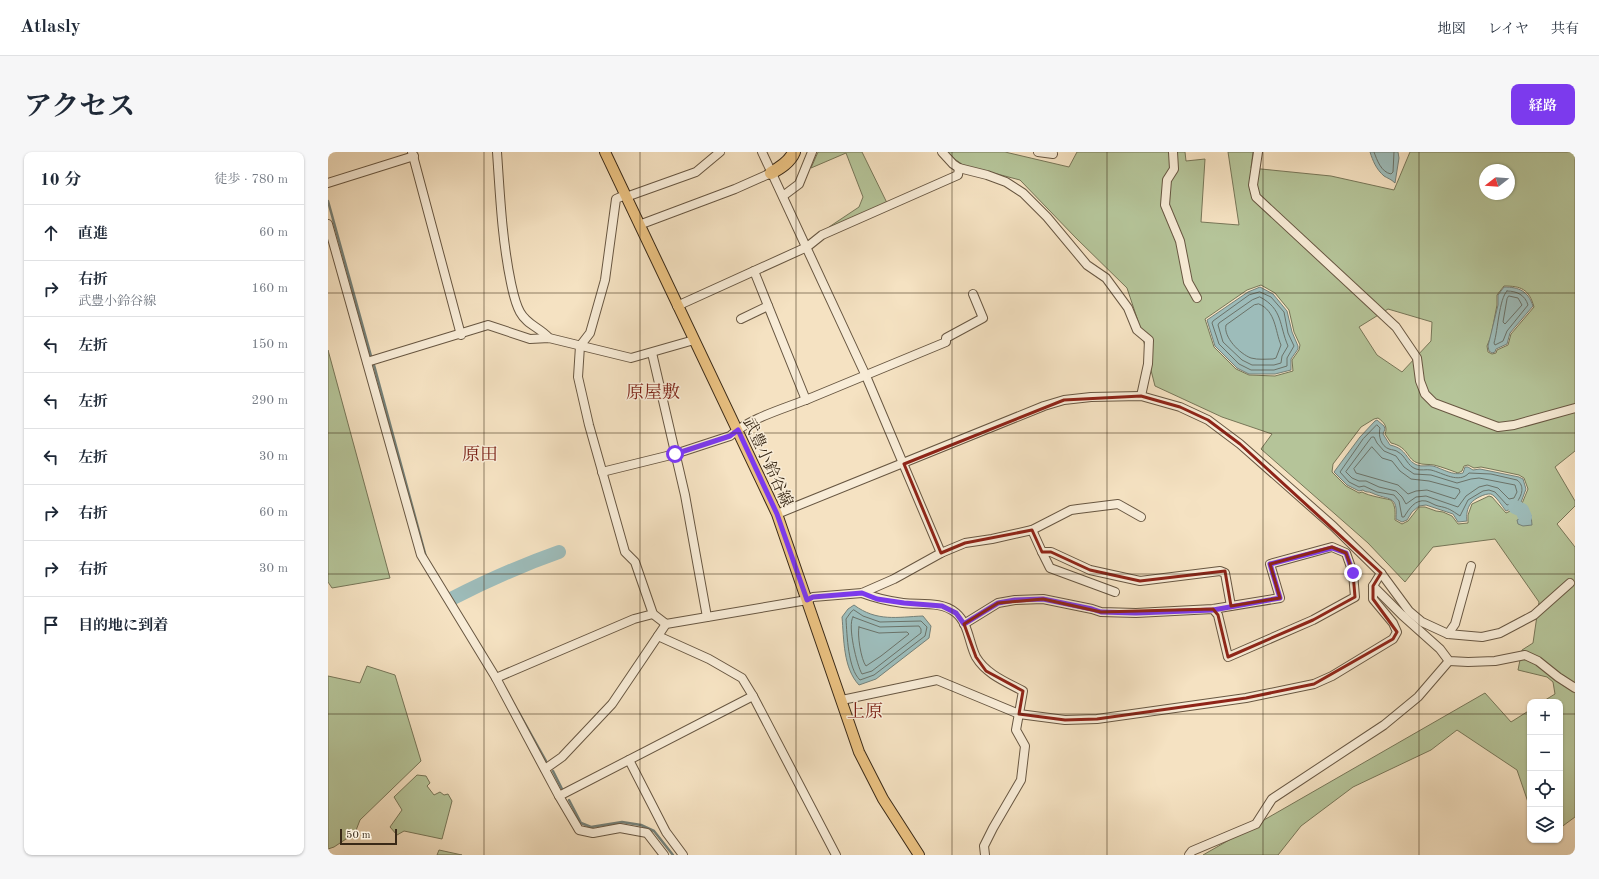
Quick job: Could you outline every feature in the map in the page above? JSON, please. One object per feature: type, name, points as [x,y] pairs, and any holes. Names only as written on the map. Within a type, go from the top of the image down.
[{"type":"highway","points":[[771,173],[783,157],[784,152]]},
{"type":"highway","points":[[771,173],[783,166],[794,152]]},
{"type":"main road","name":"武豊小鈴谷線","points":[[605,152],[777,514],[860,752],[883,800],[919,855]]},
{"type":"street","points":[[497,152],[506,256],[514,294],[519,311],[527,322],[543,332],[549,338]]},
{"type":"street","points":[[666,624],[653,614],[635,562],[625,552],[589,425],[578,377],[580,346],[590,333],[605,280],[616,199],[696,172],[720,152]]},
{"type":"street","points":[[762,152],[866,376],[941,553]]},
{"type":"street","points":[[783,196],[799,184],[812,152]]},
{"type":"street","points":[[942,152],[959,168],[988,175],[1006,182],[1023,193],[1047,217],[1087,265],[1106,278],[1128,308],[1136,330],[1149,340],[1148,364],[1141,396]]},
{"type":"street","points":[[1038,152],[1053,154]]},
{"type":"street","points":[[1173,152],[1174,169],[1168,180],[1165,205],[1180,241],[1188,282],[1197,298]]},
{"type":"street","points":[[1258,152],[1253,185],[1256,198],[1396,327],[1417,358],[1420,381],[1425,394],[1434,403],[1498,427],[1514,425],[1575,408]]},
{"type":"street","points":[[328,183],[413,154],[461,335]]},
{"type":"street","points":[[678,306],[807,247],[822,235],[958,175],[959,168]]},
{"type":"street","points":[[639,225],[735,189],[771,173]]},
{"type":"street","points":[[328,224],[421,555],[496,678],[559,796],[579,830],[592,833],[620,828],[647,833],[664,855]]},
{"type":"street","points":[[754,271],[806,400]]},
{"type":"street","points":[[602,472],[675,454],[730,436],[738,430],[770,414],[946,342],[946,338],[983,318],[973,294]]},
{"type":"street","points":[[741,319],[768,306]]},
{"type":"street","points":[[367,362],[461,335],[488,325],[530,339],[549,338],[631,358],[694,340]]},
{"type":"street","points":[[652,353],[686,502],[707,617]]},
{"type":"street","points":[[777,514],[904,464],[1044,406],[1064,400],[1091,397],[1141,396],[1180,407],[1208,420],[1240,444],[1333,526],[1381,573],[1409,611],[1422,622],[1448,634],[1482,637],[1500,633],[1534,615],[1570,584]]},
{"type":"street","points":[[545,769],[562,757],[612,704],[666,624],[807,600],[813,597],[862,593],[894,579],[941,553],[965,543],[992,539],[1032,530],[1071,510],[1118,504],[1141,517]]},
{"type":"street","points":[[1032,530],[1050,568],[1115,592]]},
{"type":"street","points":[[964,624],[998,603],[1015,600],[1043,599],[1101,612],[1136,613],[1213,610],[1280,598],[1270,564],[1332,548],[1346,553],[1353,573],[1355,597],[1313,620],[1228,657],[1218,615],[1213,610]]},
{"type":"street","points":[[1042,552],[1051,552],[1090,570],[1140,581],[1220,571],[1225,573],[1231,606]]},
{"type":"street","points":[[1448,634],[1456,624],[1471,566]]},
{"type":"street","points":[[842,700],[937,680],[1019,714],[1065,720],[1097,719],[1246,698],[1314,684],[1332,676],[1393,639],[1397,632],[1393,623],[1374,599],[1374,586],[1381,573]]},
{"type":"street","points":[[1374,586],[1402,615],[1440,649],[1449,661]]},
{"type":"street","points":[[862,593],[877,599],[942,606],[956,613],[964,624],[976,657],[986,671],[1023,691],[1016,730],[1025,746],[1022,780],[992,828],[984,846],[985,855]]},
{"type":"street","points":[[496,678],[634,619],[653,614]]},
{"type":"street","points":[[658,636],[709,659],[742,678],[753,696],[836,855]]},
{"type":"street","points":[[1449,661],[1495,661],[1525,655],[1538,661],[1575,688]]},
{"type":"street","points":[[1189,855],[1192,851],[1256,824],[1272,799],[1384,725],[1418,697],[1449,661]]},
{"type":"street","points":[[559,796],[753,696]]},
{"type":"street","points":[[629,760],[666,832],[683,855]]},
{"type":"highlighted area","points":[[1141,396],[1180,407],[1208,420],[1240,444],[1381,573],[1373,586],[1373,599],[1397,632],[1393,639],[1314,684],[1246,698],[1097,719],[1065,720],[1019,714],[1023,691],[986,671],[976,657],[964,624],[998,603],[1043,599],[1101,612],[1213,609],[1218,615],[1228,657],[1313,620],[1355,597],[1353,573],[1346,553],[1332,547],[1270,564],[1280,598],[1231,606],[1225,571],[1140,581],[1090,570],[1051,552],[1042,552],[1032,530],[965,543],[941,553],[904,464],[1064,400]]},
{"type":"green space","points":[[818,152],[862,152],[888,205],[831,230],[829,227],[859,207],[863,197],[846,153],[811,168]]},
{"type":"green space","points":[[945,152],[1005,152],[1069,167],[1077,152],[1185,152],[1186,161],[1205,159],[1201,222],[1239,225],[1228,152],[1253,152],[1251,168],[1331,176],[1394,190],[1410,152],[1575,152],[1575,451],[1555,467],[1575,501],[1575,506],[1557,524],[1575,547],[1575,817],[1563,826],[1563,699],[1547,699],[1555,694],[1553,682],[1547,677],[1518,670],[1522,650],[1533,643],[1539,602],[1495,539],[1433,547],[1405,582],[1368,543],[1261,449],[1272,434],[1222,417],[1155,386],[1140,327],[1127,288],[1020,180],[963,165]],"holes":[[[1261,285],[1275,293],[1289,310],[1294,332],[1300,345],[1299,350],[1292,360],[1293,371],[1275,376],[1249,375],[1236,369],[1214,347],[1205,319],[1247,290]],[[1504,286],[1520,288],[1527,292],[1534,307],[1511,334],[1508,345],[1492,354],[1488,352],[1487,346],[1491,336],[1497,305],[1497,295]],[[1388,309],[1432,322],[1431,341],[1402,372],[1377,355],[1359,327]],[[1378,418],[1385,425],[1385,434],[1391,443],[1401,447],[1414,461],[1420,464],[1434,465],[1458,473],[1462,471],[1464,466],[1468,465],[1474,468],[1481,467],[1519,475],[1524,478],[1528,489],[1521,506],[1506,513],[1492,497],[1489,496],[1472,504],[1468,515],[1468,523],[1458,524],[1452,516],[1425,507],[1419,507],[1408,521],[1402,524],[1395,520],[1395,512],[1393,502],[1391,500],[1362,492],[1359,493],[1346,486],[1332,472],[1333,464],[1361,427]]]},
{"type":"green space","points":[[328,350],[390,578],[332,588],[328,582]]},
{"type":"green space","points":[[367,666],[395,675],[421,761],[360,820],[355,833],[334,847],[328,849],[328,676],[360,683]]},
{"type":"green space","points":[[1485,693],[1511,722],[1527,712],[1527,799],[1517,770],[1457,730],[1431,750],[1353,787],[1301,826],[1278,855],[1203,855]]},
{"type":"green space","points":[[417,775],[426,776],[430,783],[427,786],[434,795],[440,792],[444,795],[448,794],[452,801],[442,839],[404,831],[397,835],[390,827],[402,810],[394,797]]},
{"type":"green space","points":[[439,850],[462,855],[437,855]]},
{"type":"water","points":[[1370,152],[1398,152],[1399,158],[1395,183],[1379,171]]},
{"type":"water","points":[[1260,287],[1273,294],[1287,311],[1292,332],[1298,346],[1298,349],[1291,359],[1291,370],[1275,374],[1249,374],[1237,368],[1215,346],[1207,320],[1248,292]]},
{"type":"water","points":[[1504,287],[1518,289],[1526,293],[1533,306],[1510,333],[1507,344],[1496,349],[1495,352],[1492,353],[1489,351],[1488,346],[1498,305],[1498,295]]},
{"type":"water","points":[[1377,420],[1384,426],[1385,429],[1383,434],[1390,445],[1400,449],[1413,463],[1417,465],[1433,466],[1456,474],[1463,473],[1465,467],[1468,467],[1473,470],[1480,469],[1523,479],[1526,489],[1520,505],[1506,511],[1495,497],[1491,494],[1486,494],[1471,503],[1467,512],[1467,521],[1458,522],[1453,514],[1426,505],[1419,506],[1412,512],[1407,520],[1402,522],[1396,519],[1394,502],[1388,498],[1363,490],[1359,491],[1347,485],[1334,472],[1360,437]]},
{"type":"water","points":[[1531,515],[1532,525],[1523,526],[1518,524],[1517,520]]},
{"type":"water","points":[[854,605],[871,614],[879,616],[923,616],[931,626],[929,638],[876,679],[859,685],[847,662],[842,617],[848,609]]},
{"type":"waterway","points":[[328,201],[371,356]]},
{"type":"waterway","points":[[374,365],[426,557]]},
{"type":"waterway","points":[[1515,507],[1522,510],[1525,517]]},
{"type":"waterway","points":[[451,599],[531,562],[559,552]]},
{"type":"waterway","points":[[518,711],[546,761]]},
{"type":"waterway","points":[[553,771],[562,789]]},
{"type":"waterway","points":[[569,800],[581,823],[591,827],[622,822],[641,825],[654,831],[673,855]]},
{"type":"district","name":"原屋敷","points":[[653,392]]},
{"type":"district","name":"原田","points":[[480,454]]},
{"type":"district","name":"上原","points":[[865,711]]},
{"type":"route","points":[[675,454],[730,436],[738,430],[777,514],[807,600],[813,597],[862,593],[877,599],[942,606],[956,613],[964,624],[998,603],[1015,600],[1043,599],[1101,612],[1136,613],[1181,610],[1213,610],[1280,598],[1270,564],[1332,548],[1346,553],[1353,573]]}]
